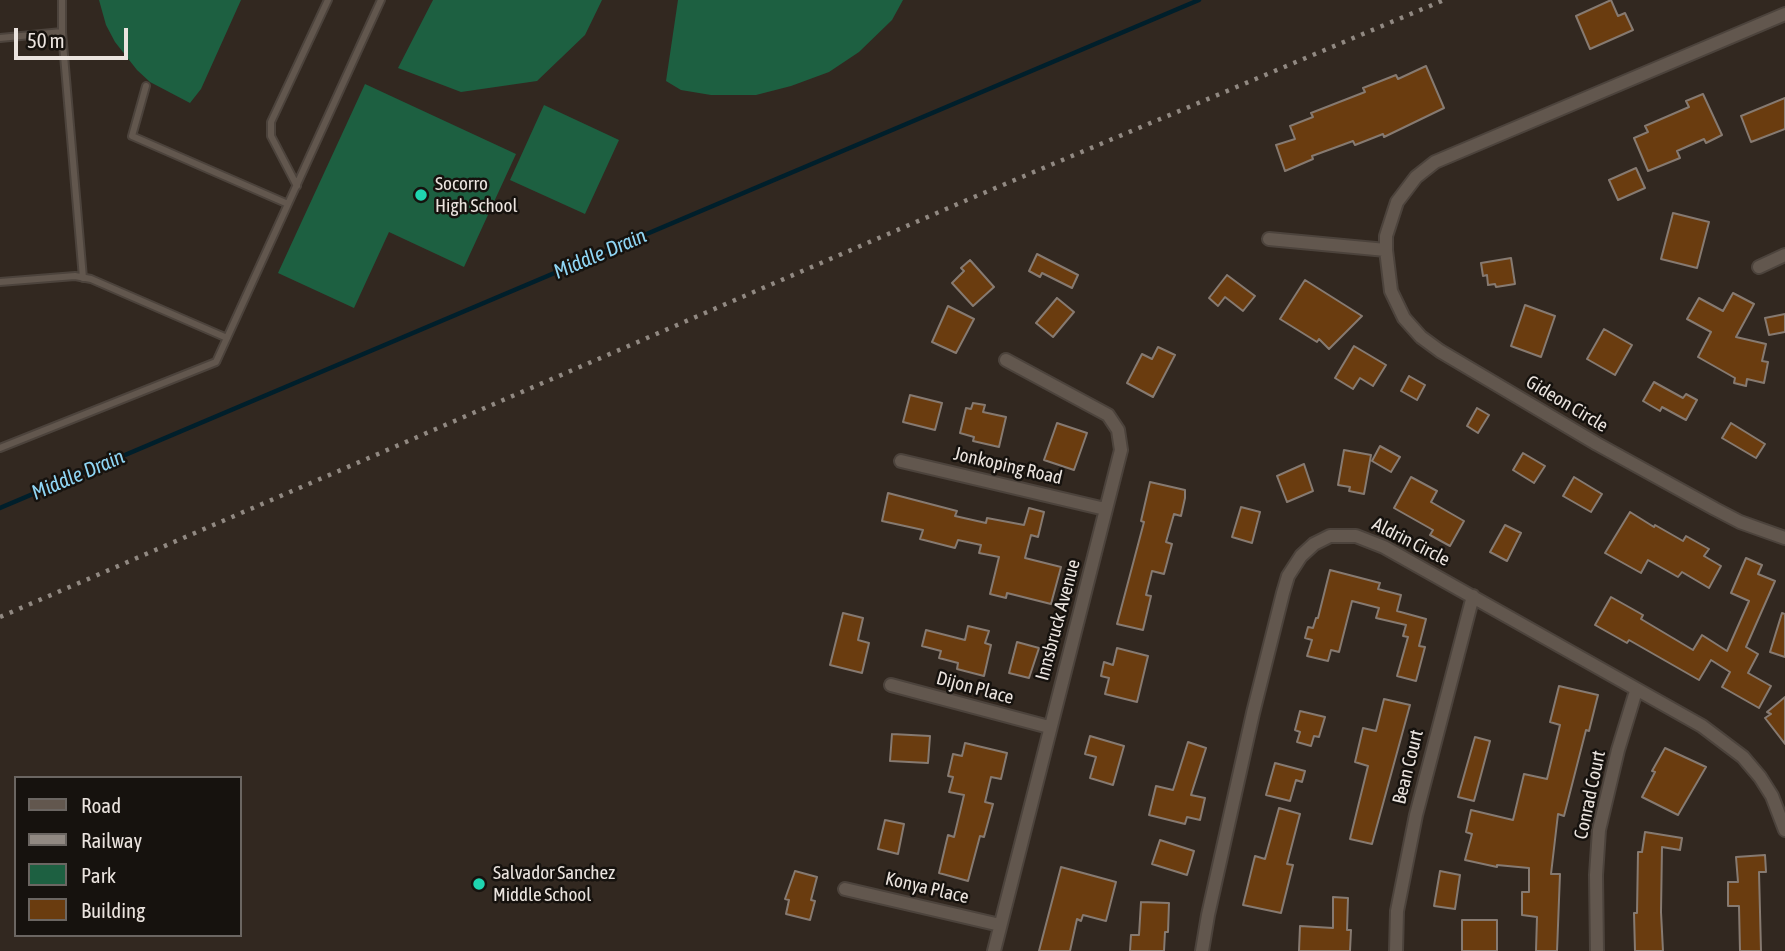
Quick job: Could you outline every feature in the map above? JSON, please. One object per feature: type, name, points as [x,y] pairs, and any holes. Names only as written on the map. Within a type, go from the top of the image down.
[{"type":"street","name":"Gideon Circle","points":[[1785,13],[1436,162],[1416,177],[1397,202],[1386,236],[1391,291],[1404,318],[1430,344],[1597,444],[1668,483],[1740,522],[1785,538]]},
{"type":"street","points":[[1269,239],[1386,250]]},
{"type":"street","points":[[1759,267],[1785,255]]},
{"type":"street","name":"Innsbruck Avenue","points":[[994,951],[1121,450],[1120,437],[1114,422],[1099,409],[1006,360]]},
{"type":"street","name":"Jonkoping Road","points":[[901,461],[1105,509]]},
{"type":"street","name":"Aldrin Circle","points":[[1202,951],[1253,713],[1283,593],[1288,576],[1301,556],[1322,539],[1356,536],[1384,547],[1702,726],[1743,757],[1760,777],[1772,796],[1785,830]]},
{"type":"street","name":"Bean Court","points":[[1396,951],[1397,911],[1416,815],[1473,596]]},
{"type":"street","name":"Dijon Place","points":[[891,685],[1049,727]]},
{"type":"street","name":"Conrad Court","points":[[1597,951],[1596,875],[1599,830],[1618,750],[1636,691]]},
{"type":"street","name":"Konya Place","points":[[845,889],[1000,925]]},
{"type":"lane","points":[[62,0],[62,32],[83,278]]},
{"type":"lane","points":[[297,186],[271,136],[271,122],[328,0]]},
{"type":"lane","points":[[0,448],[216,362],[381,0]]},
{"type":"lane","points":[[0,38],[62,32]]},
{"type":"lane","points":[[146,86],[132,136],[288,204]]},
{"type":"lane","points":[[0,282],[75,276],[152,304],[227,338]]},
{"type":"green space","points":[[99,0],[241,0],[201,89],[190,103],[150,82],[137,70],[115,42],[106,25]]},
{"type":"green space","points":[[433,0],[602,0],[585,35],[537,81],[461,92],[398,68]]},
{"type":"green space","points":[[678,0],[903,0],[892,20],[859,52],[829,72],[756,95],[711,95],[681,90],[666,81]]},
{"type":"green space","points":[[365,84],[516,154],[464,267],[389,232],[354,308],[278,273]]},
{"type":"green space","points":[[544,105],[619,140],[585,214],[510,180]]},
{"type":"building","points":[[1611,0],[1618,16],[1625,13],[1633,30],[1590,49],[1576,16]]},
{"type":"building","points":[[1426,66],[1444,108],[1384,137],[1383,134],[1355,145],[1353,141],[1312,156],[1313,159],[1285,171],[1276,145],[1295,139],[1290,126],[1313,117],[1311,113],[1365,92],[1363,88],[1396,75],[1398,79]]},
{"type":"building","points":[[1703,94],[1722,135],[1706,143],[1704,139],[1677,151],[1680,158],[1648,171],[1634,138],[1648,132],[1645,126],[1689,107],[1686,101]]},
{"type":"building","points":[[1785,98],[1785,129],[1751,142],[1741,116]]},
{"type":"building","points":[[1636,168],[1645,188],[1618,200],[1609,180]]},
{"type":"building","points":[[1673,213],[1709,222],[1697,268],[1661,259]]},
{"type":"building","points":[[1037,254],[1078,275],[1072,288],[1042,273],[1040,277],[1029,271]]},
{"type":"building","points":[[1511,258],[1515,284],[1496,287],[1495,284],[1488,285],[1481,263]]},
{"type":"building","points":[[970,260],[994,287],[973,306],[952,283],[964,271],[961,268]]},
{"type":"building","points":[[1227,275],[1255,296],[1243,311],[1225,297],[1218,306],[1209,298]]},
{"type":"building","points":[[1305,280],[1362,316],[1329,349],[1319,339],[1317,342],[1280,319]]},
{"type":"building","points":[[1733,293],[1754,304],[1736,337],[1766,344],[1762,361],[1768,362],[1764,383],[1747,379],[1746,386],[1734,383],[1735,378],[1698,357],[1711,332],[1687,319],[1699,298],[1723,311]]},
{"type":"building","points":[[1057,298],[1074,312],[1053,337],[1036,323]]},
{"type":"building","points":[[1525,305],[1555,316],[1541,357],[1511,346]]},
{"type":"building","points":[[948,306],[974,319],[956,353],[932,342]]},
{"type":"building","points":[[1785,314],[1785,332],[1769,335],[1765,318]]},
{"type":"building","points":[[1604,329],[1632,345],[1615,375],[1587,359]]},
{"type":"building","points":[[1354,346],[1386,365],[1373,386],[1360,378],[1353,389],[1335,378]]},
{"type":"building","points":[[1158,347],[1175,355],[1153,397],[1127,383],[1142,354],[1152,359]]},
{"type":"building","points":[[1409,376],[1425,385],[1417,400],[1401,391]]},
{"type":"building","points":[[1654,382],[1683,398],[1686,394],[1697,400],[1686,420],[1662,407],[1660,411],[1643,401]]},
{"type":"building","points":[[910,395],[942,403],[935,430],[903,422]]},
{"type":"building","points":[[973,403],[985,405],[983,412],[1006,417],[999,447],[973,441],[974,437],[960,433],[966,408],[971,409]]},
{"type":"building","points":[[1477,408],[1489,415],[1478,433],[1467,426]]},
{"type":"building","points":[[1057,423],[1087,433],[1074,470],[1044,460]]},
{"type":"building","points":[[1731,423],[1765,444],[1756,458],[1722,438]]},
{"type":"building","points":[[1380,446],[1400,457],[1391,472],[1372,461]]},
{"type":"building","points":[[1344,450],[1371,455],[1364,494],[1338,485]]},
{"type":"building","points":[[1523,453],[1545,466],[1534,483],[1513,470]]},
{"type":"building","points":[[1304,464],[1313,491],[1287,502],[1277,476]]},
{"type":"building","points":[[1411,477],[1437,491],[1431,502],[1464,521],[1450,546],[1430,535],[1433,530],[1394,508]]},
{"type":"building","points":[[1574,477],[1602,494],[1591,512],[1563,496]]},
{"type":"building","points":[[1150,482],[1185,490],[1185,498],[1181,516],[1174,514],[1166,542],[1172,544],[1164,574],[1152,571],[1146,595],[1151,596],[1143,630],[1117,624],[1144,522],[1141,521]]},
{"type":"building","points":[[888,493],[957,511],[955,516],[986,523],[987,518],[1024,525],[1029,508],[1044,512],[1038,537],[1031,535],[1025,558],[1061,567],[1051,604],[1007,593],[1006,598],[990,594],[999,557],[979,553],[981,545],[958,540],[955,548],[920,539],[923,530],[882,521]]},
{"type":"building","points":[[1241,507],[1260,512],[1252,543],[1232,537]]},
{"type":"building","points":[[1630,512],[1683,541],[1686,536],[1709,549],[1704,556],[1721,566],[1709,588],[1682,572],[1678,577],[1648,560],[1641,573],[1605,553]]},
{"type":"building","points":[[1505,525],[1521,533],[1507,561],[1490,552]]},
{"type":"building","points":[[1746,558],[1762,565],[1758,574],[1775,581],[1746,647],[1758,654],[1748,673],[1771,686],[1759,708],[1722,687],[1730,672],[1711,660],[1699,680],[1629,640],[1627,643],[1595,625],[1611,597],[1643,615],[1641,619],[1693,650],[1702,635],[1727,651],[1749,601],[1731,593]]},
{"type":"building","points":[[1330,570],[1380,583],[1378,589],[1401,595],[1397,611],[1426,619],[1419,646],[1425,647],[1416,681],[1397,676],[1408,637],[1403,636],[1406,625],[1376,618],[1379,608],[1352,601],[1339,652],[1331,650],[1328,661],[1307,656],[1312,640],[1305,638],[1308,627],[1313,628],[1318,618]]},
{"type":"building","points":[[843,613],[863,618],[858,640],[869,643],[862,673],[830,665]]},
{"type":"building","points":[[1782,613],[1785,614],[1785,657],[1770,652]]},
{"type":"building","points":[[968,626],[989,631],[985,643],[991,645],[984,676],[957,669],[958,663],[939,658],[941,651],[922,646],[926,630],[965,640]]},
{"type":"building","points":[[1017,642],[1039,648],[1029,678],[1009,673]]},
{"type":"building","points":[[1117,648],[1148,656],[1137,702],[1105,694],[1109,678],[1101,676],[1104,662],[1113,665]]},
{"type":"building","points":[[1559,686],[1598,695],[1564,816],[1558,814],[1551,874],[1560,874],[1557,951],[1536,951],[1537,917],[1522,915],[1522,892],[1529,892],[1529,868],[1497,867],[1465,860],[1472,834],[1466,832],[1471,810],[1513,820],[1524,774],[1547,779],[1560,725],[1550,722]]},
{"type":"building","points":[[1785,697],[1785,744],[1765,718],[1771,714],[1767,712]]},
{"type":"building","points":[[1384,699],[1410,705],[1372,844],[1350,839],[1368,766],[1355,762],[1363,728],[1376,731]]},
{"type":"building","points":[[1300,711],[1325,717],[1319,737],[1314,736],[1311,746],[1297,742],[1300,732],[1295,730]]},
{"type":"building","points":[[892,734],[930,736],[928,763],[890,761]]},
{"type":"building","points":[[1090,736],[1124,746],[1113,785],[1090,778],[1096,757],[1085,754]]},
{"type":"building","points":[[1475,737],[1490,741],[1474,801],[1458,797]]},
{"type":"building","points":[[1188,742],[1206,748],[1191,795],[1205,798],[1200,820],[1187,817],[1185,824],[1149,815],[1156,786],[1173,790]]},
{"type":"building","points":[[965,743],[1007,753],[1001,779],[991,777],[985,802],[993,804],[984,837],[980,836],[968,881],[939,873],[948,835],[954,837],[964,795],[949,792],[953,777],[948,776],[953,754],[962,756]]},
{"type":"building","points":[[1665,748],[1706,767],[1678,815],[1642,797]]},
{"type":"building","points":[[1275,763],[1305,771],[1302,782],[1296,780],[1290,801],[1266,795]]},
{"type":"building","points":[[1279,808],[1300,814],[1287,864],[1293,865],[1281,913],[1243,905],[1255,856],[1265,859]]},
{"type":"building","points":[[885,820],[904,824],[898,854],[878,849]]},
{"type":"building","points":[[1645,832],[1682,838],[1680,850],[1662,847],[1663,951],[1635,951],[1634,913],[1637,913],[1638,852],[1642,852]]},
{"type":"building","points":[[1160,840],[1194,851],[1187,875],[1152,864]]},
{"type":"building","points":[[1765,855],[1766,872],[1759,872],[1761,951],[1740,951],[1739,906],[1728,906],[1728,882],[1738,882],[1736,857]]},
{"type":"building","points":[[1061,867],[1116,882],[1106,921],[1083,915],[1081,921],[1077,919],[1070,951],[1039,951]]},
{"type":"building","points":[[795,871],[817,877],[811,900],[815,901],[810,920],[786,914],[789,900],[785,899]]},
{"type":"building","points":[[1440,871],[1460,875],[1455,909],[1434,906]]},
{"type":"building","points":[[1333,897],[1348,898],[1347,930],[1351,930],[1350,951],[1299,951],[1300,926],[1333,928]]},
{"type":"building","points":[[1141,902],[1169,903],[1164,951],[1130,951],[1131,935],[1139,935]]},
{"type":"building","points":[[1462,920],[1497,920],[1497,951],[1462,951]]},
{"type":"waterway","name":"Middle Drain","points":[[0,508],[1199,0]]},
{"type":"railway","points":[[0,617],[967,200],[1444,0]]},
{"type":"place","name":"Socorro High School","points":[[421,195]]},
{"type":"place","name":"Salvador Sanchez Middle School","points":[[479,884]]}]
